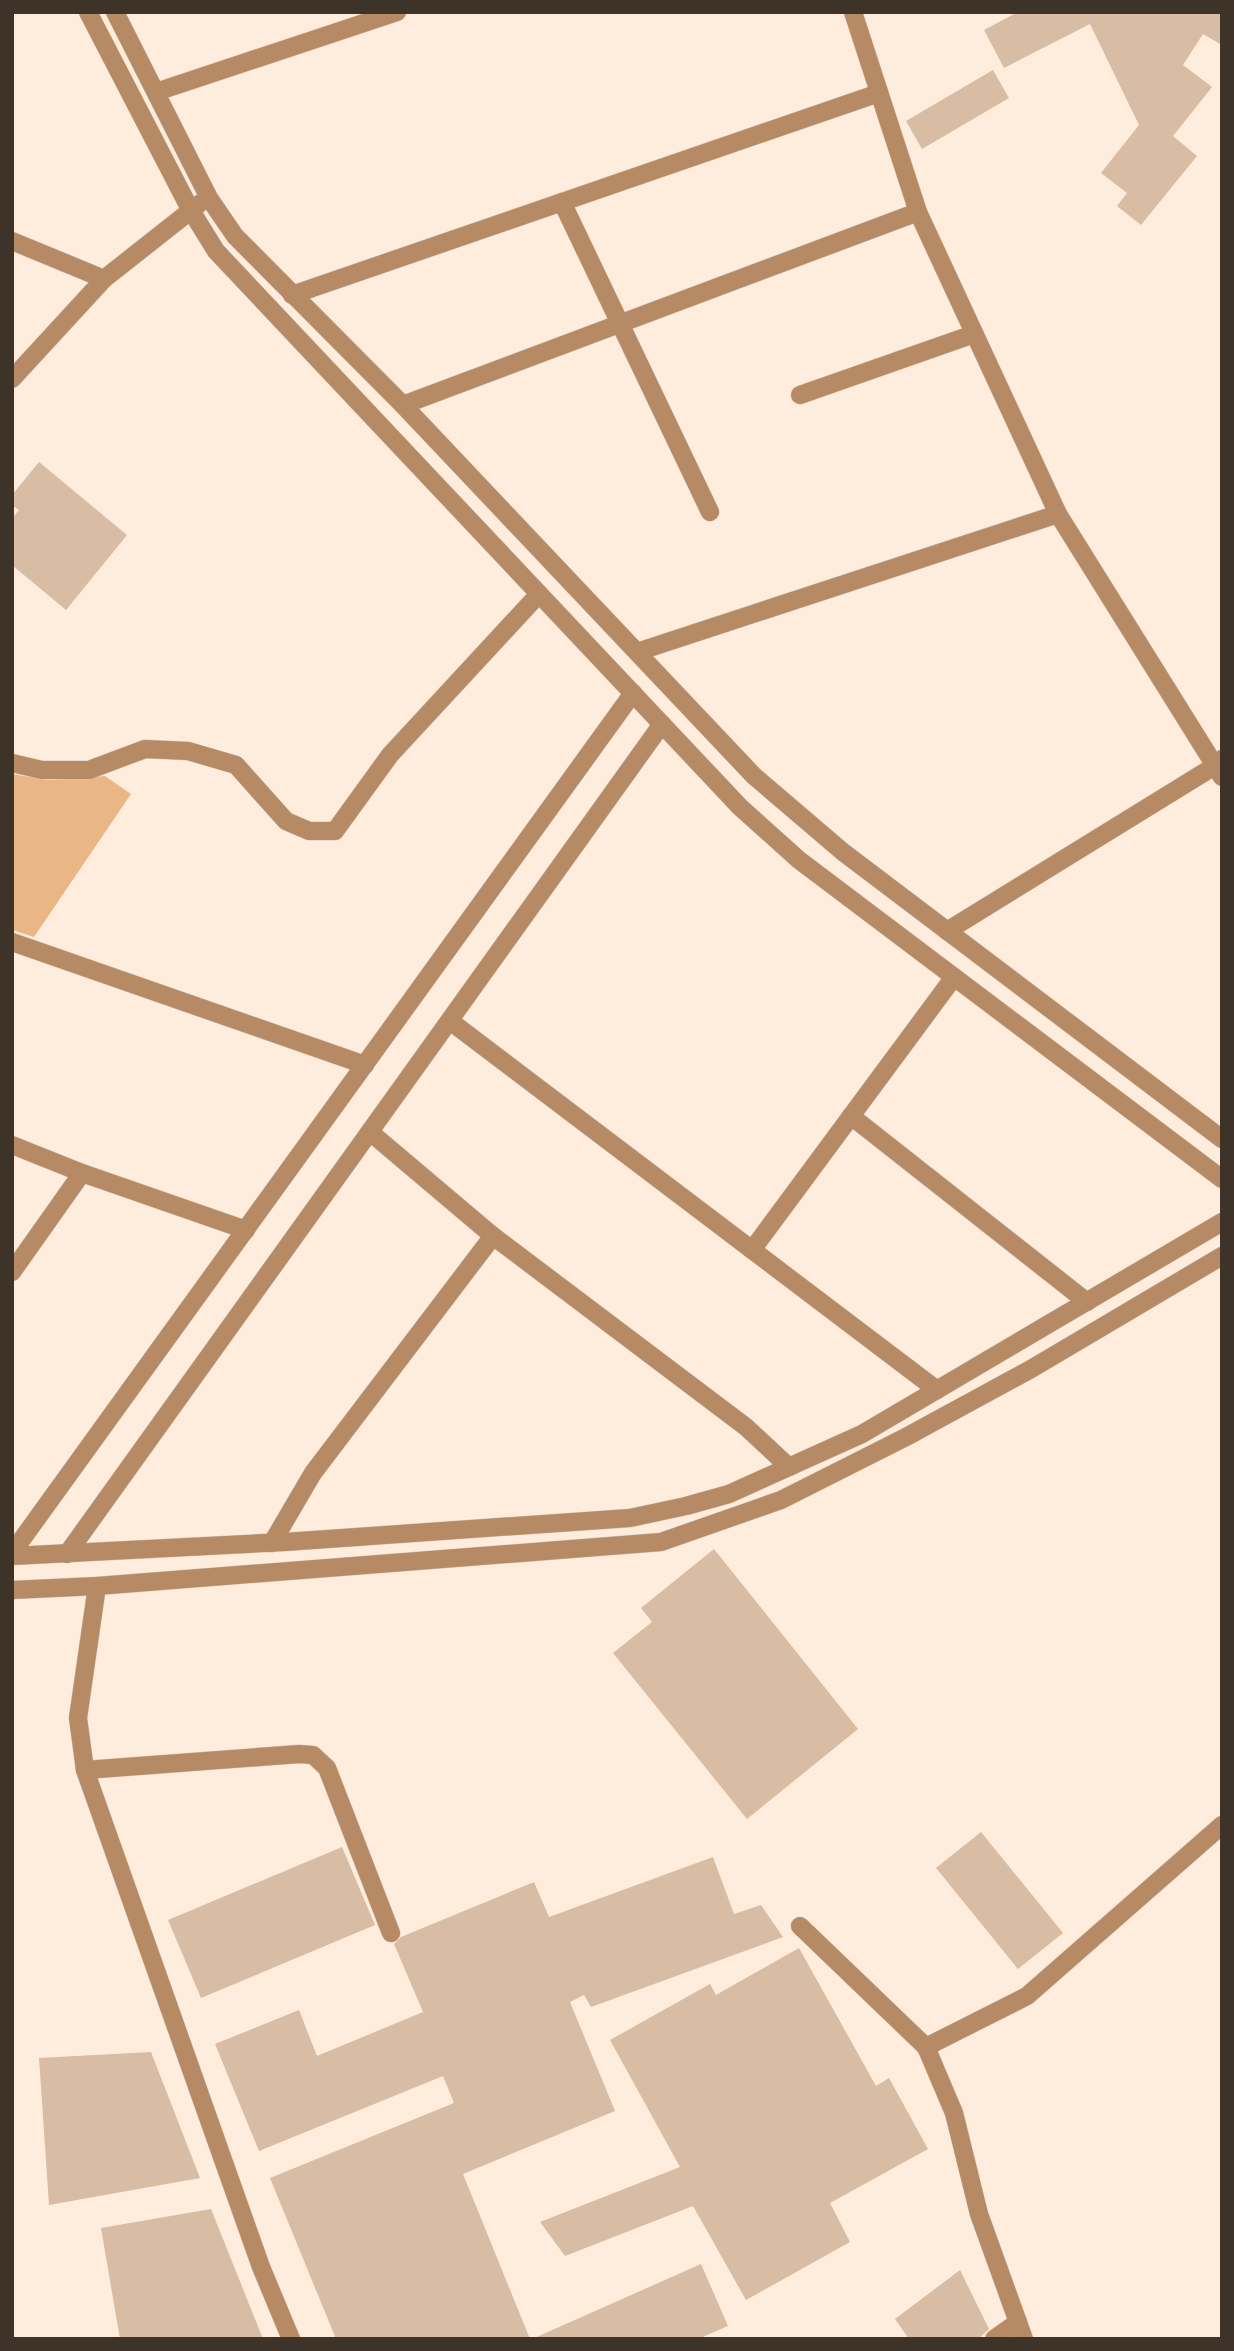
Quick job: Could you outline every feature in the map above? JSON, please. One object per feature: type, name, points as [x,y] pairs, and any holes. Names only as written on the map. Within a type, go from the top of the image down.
[{"type":"street","points":[[88,12],[190,209],[216,251],[740,807],[799,860],[1222,1179]]},
{"type":"street","points":[[115,12],[209,198],[235,236],[403,405],[754,776],[843,852],[1222,1139]]},
{"type":"street","points":[[156,92],[397,12]]},
{"type":"street","points":[[853,12],[918,212],[1058,514],[1219,768],[947,931]]},
{"type":"street","points":[[292,295],[879,93]]},
{"type":"street","points":[[12,379],[104,279],[190,209],[209,198]]},
{"type":"street","points":[[562,202],[709,513]]},
{"type":"street","points":[[403,405],[918,212]]},
{"type":"street","points":[[12,241],[104,279]]},
{"type":"street","points":[[800,395],[974,334]]},
{"type":"street","points":[[637,652],[1058,514]]},
{"type":"street","points":[[12,763],[41,770],[89,770],[145,749],[188,751],[236,765],[286,821],[309,831],[335,831],[390,755],[539,594]]},
{"type":"street","points":[[12,1555],[633,693]]},
{"type":"street","points":[[68,1554],[662,724]]},
{"type":"street","points":[[12,942],[365,1065]]},
{"type":"street","points":[[752,1250],[954,977]]},
{"type":"street","points":[[450,1021],[937,1390]]},
{"type":"street","points":[[851,1116],[1087,1301]]},
{"type":"street","points":[[370,1132],[493,1236],[746,1427],[789,1467]]},
{"type":"street","points":[[12,1145],[82,1173],[246,1230]]},
{"type":"street","points":[[12,1272],[82,1173]]},
{"type":"street","points":[[12,1555],[272,1543],[630,1518],[686,1506],[729,1494],[862,1434],[1222,1222]]},
{"type":"street","points":[[272,1543],[313,1472],[493,1236]]},
{"type":"street","points":[[12,1590],[97,1586],[661,1542],[781,1500],[906,1437],[1031,1369],[1222,1256]]},
{"type":"street","points":[[97,1586],[78,1718],[85,1770],[261,2267],[291,2339]]},
{"type":"street","points":[[85,1770],[313,1755],[327,1768],[391,1933]]},
{"type":"street","points":[[926,2047],[1027,1996],[1222,1825]]},
{"type":"street","points":[[800,1926],[926,2047],[954,2113],[979,2214],[1021,2330],[994,2339]]},
{"type":"shaded area","points":[[12,774],[49,780],[105,776],[131,794],[34,937],[12,930]]},
{"type":"building","points":[[1018,12],[1222,12],[1222,45],[1203,34],[1183,65],[1212,87],[1173,136],[1197,156],[1141,225],[1117,206],[1127,193],[1101,173],[1139,125],[1090,24],[1004,68],[984,30]]},
{"type":"building","points":[[993,70],[1009,98],[922,149],[906,121]]},
{"type":"building","points":[[39,462],[127,535],[66,610],[12,565],[12,518],[19,510],[12,505],[12,495]]},
{"type":"building","points":[[714,1549],[858,1729],[747,1819],[613,1653],[652,1622],[641,1608]]},
{"type":"building","points":[[981,1832],[1063,1933],[1018,1969],[936,1868]]},
{"type":"building","points":[[342,1847],[375,1925],[201,1998],[168,1920]]},
{"type":"building","points":[[713,1857],[734,1914],[761,1905],[783,1937],[591,2007],[584,1995],[570,2002],[615,2111],[463,2174],[530,2339],[336,2339],[270,2178],[454,2103],[443,2076],[259,2151],[215,2044],[299,2010],[317,2056],[423,2012],[394,1944],[401,1937],[534,1882],[549,1917]]},
{"type":"building","points":[[799,1948],[876,2086],[889,2078],[928,2149],[830,2203],[850,2242],[746,2300],[693,2206],[565,2256],[540,2222],[680,2167],[610,2040],[710,1984],[716,1995]]},
{"type":"building","points":[[151,2052],[200,2178],[49,2205],[39,2058]]},
{"type":"building","points":[[211,2209],[263,2339],[120,2339],[101,2228]]},
{"type":"building","points":[[701,2264],[728,2326],[698,2339],[532,2339]]},
{"type":"building","points":[[960,2270],[989,2329],[978,2339],[909,2339],[895,2319]]}]
